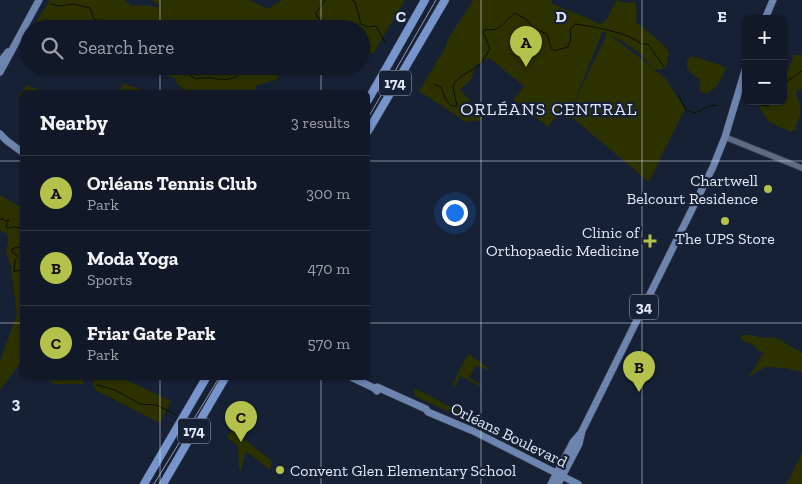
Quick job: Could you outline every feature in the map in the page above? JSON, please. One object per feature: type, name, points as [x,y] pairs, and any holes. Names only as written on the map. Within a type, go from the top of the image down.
[{"type":"highway","name":"174","points":[[370,96],[425,0]]},
{"type":"highway","name":"174","points":[[370,128],[445,0]]},
{"type":"highway","name":"174","points":[[144,484],[205,380]]},
{"type":"highway","name":"174","points":[[163,484],[223,380]]},
{"type":"main road","points":[[28,20],[39,0]]},
{"type":"main road","points":[[767,15],[773,0]]},
{"type":"main road","points":[[0,72],[20,34]]},
{"type":"main road","points":[[0,62],[13,46]]},
{"type":"main road","name":"34","points":[[550,484],[559,475],[579,444],[582,431],[708,177],[725,137],[742,80]]},
{"type":"main road","points":[[0,134],[4,140],[20,151]]},
{"type":"main road","name":"Orléans Boulevard","points":[[357,380],[407,405],[481,435],[578,484]]},
{"type":"main road","name":"34","points":[[558,484],[559,475]]},
{"type":"street","points":[[725,137],[802,168]]},
{"type":"green space","points":[[50,0],[125,0],[131,6],[145,5],[155,7],[161,6],[151,0],[249,0],[268,9],[281,0],[405,0],[373,54],[370,53],[370,20],[37,20]]},
{"type":"green space","points":[[473,0],[552,0],[551,3],[601,24],[607,19],[616,0],[625,3],[635,2],[636,22],[667,48],[669,52],[666,67],[660,70],[653,69],[665,78],[685,109],[649,182],[569,115],[567,119],[558,113],[548,127],[513,100],[524,86],[489,58],[476,65],[471,80],[460,90],[470,100],[466,109],[482,117],[482,120],[466,122],[419,91],[445,48],[448,39]],"holes":[[[603,31],[607,34],[572,107]],[[611,36],[634,49],[652,67]]]},
{"type":"green space","points":[[794,55],[802,55],[802,89],[797,89],[796,95],[800,106],[800,114],[796,130],[791,132],[769,122],[758,105],[787,105],[787,72]]},
{"type":"green space","points":[[691,56],[721,65],[726,69],[717,86],[707,94],[700,92],[700,80],[687,68],[687,61]]},
{"type":"green space","points":[[166,75],[279,75],[276,80],[255,86],[255,90],[185,90],[175,82],[176,79]]},
{"type":"green space","points":[[123,83],[142,90],[120,90]]},
{"type":"green space","points":[[27,85],[40,90],[22,90]]},
{"type":"green space","points":[[0,195],[20,207],[20,364],[0,390],[0,361],[17,315],[11,267],[6,251],[7,234],[0,230]]},
{"type":"green space","points":[[743,335],[762,338],[775,337],[802,353],[802,372],[784,368],[765,367],[749,377],[764,352],[758,351],[752,344],[743,341],[741,337]]},
{"type":"green space","points":[[469,354],[488,368],[488,370],[476,365],[469,378],[481,384],[480,386],[460,376],[454,387],[452,386],[463,362]]},
{"type":"green space","points":[[49,380],[83,380],[83,384],[54,384]]},
{"type":"green space","points":[[94,380],[126,380],[171,401],[160,423],[97,391],[93,386]]},
{"type":"green space","points":[[414,388],[481,422],[538,454],[415,396]]},
{"type":"green space","points":[[234,419],[244,439],[272,461],[270,470],[246,451],[241,470],[239,470],[238,446],[227,437],[232,430],[228,428]]},
{"type":"green space","points":[[802,453],[802,484],[786,484]]},
{"type":"waterway","points":[[323,20],[318,18],[316,13],[325,0]]},
{"type":"waterway","points":[[352,0],[355,2],[360,20]]},
{"type":"waterway","points":[[51,4],[59,6],[74,4],[90,8],[94,19],[96,20]]},
{"type":"waterway","points":[[434,84],[441,87],[446,100],[451,106],[457,106],[453,87],[455,82],[480,65],[490,49],[483,32],[485,29],[490,30],[502,26],[515,13],[527,20],[535,29],[547,34],[551,48],[554,51],[568,47],[571,38],[570,30],[575,24],[610,31],[628,36],[642,44],[648,44],[664,67]]},
{"type":"waterway","points":[[370,27],[376,26],[386,44]]},
{"type":"waterway","points":[[787,81],[802,71]]},
{"type":"waterway","points":[[191,75],[196,79],[231,79],[237,75]]},
{"type":"waterway","points":[[678,94],[686,110],[695,113],[709,106],[717,105]]},
{"type":"waterway","points":[[759,105],[770,105]]},
{"type":"waterway","points":[[0,220],[3,218],[5,221],[9,220],[6,225],[7,228],[20,228]]},
{"type":"waterway","points":[[20,248],[12,249],[12,252],[18,256],[15,260],[14,272],[20,270]]},
{"type":"waterway","points":[[97,385],[115,390],[140,404],[156,405],[175,414]]},
{"type":"tram line","points":[[370,115],[436,0]]},
{"type":"tram line","points":[[154,484],[218,380]]},
{"type":"place","name":"Orléans Tennis Club","points":[[526,67]]},
{"type":"place","name":"Chartwell Belcourt Residence","points":[[768,189]]},
{"type":"place","name":"The UPS Store","points":[[725,221]]},
{"type":"place","name":"Clinic of Orthopaedic Medicine","points":[[650,241]]},
{"type":"place","name":"Moda Yoga","points":[[639,392]]},
{"type":"place","name":"Friar Gate Park","points":[[241,442]]},
{"type":"place","name":"Convent Glen Elementary School","points":[[280,470]]},
{"type":"district","name":"ORLÉANS CENTRAL","points":[[549,109]]}]
